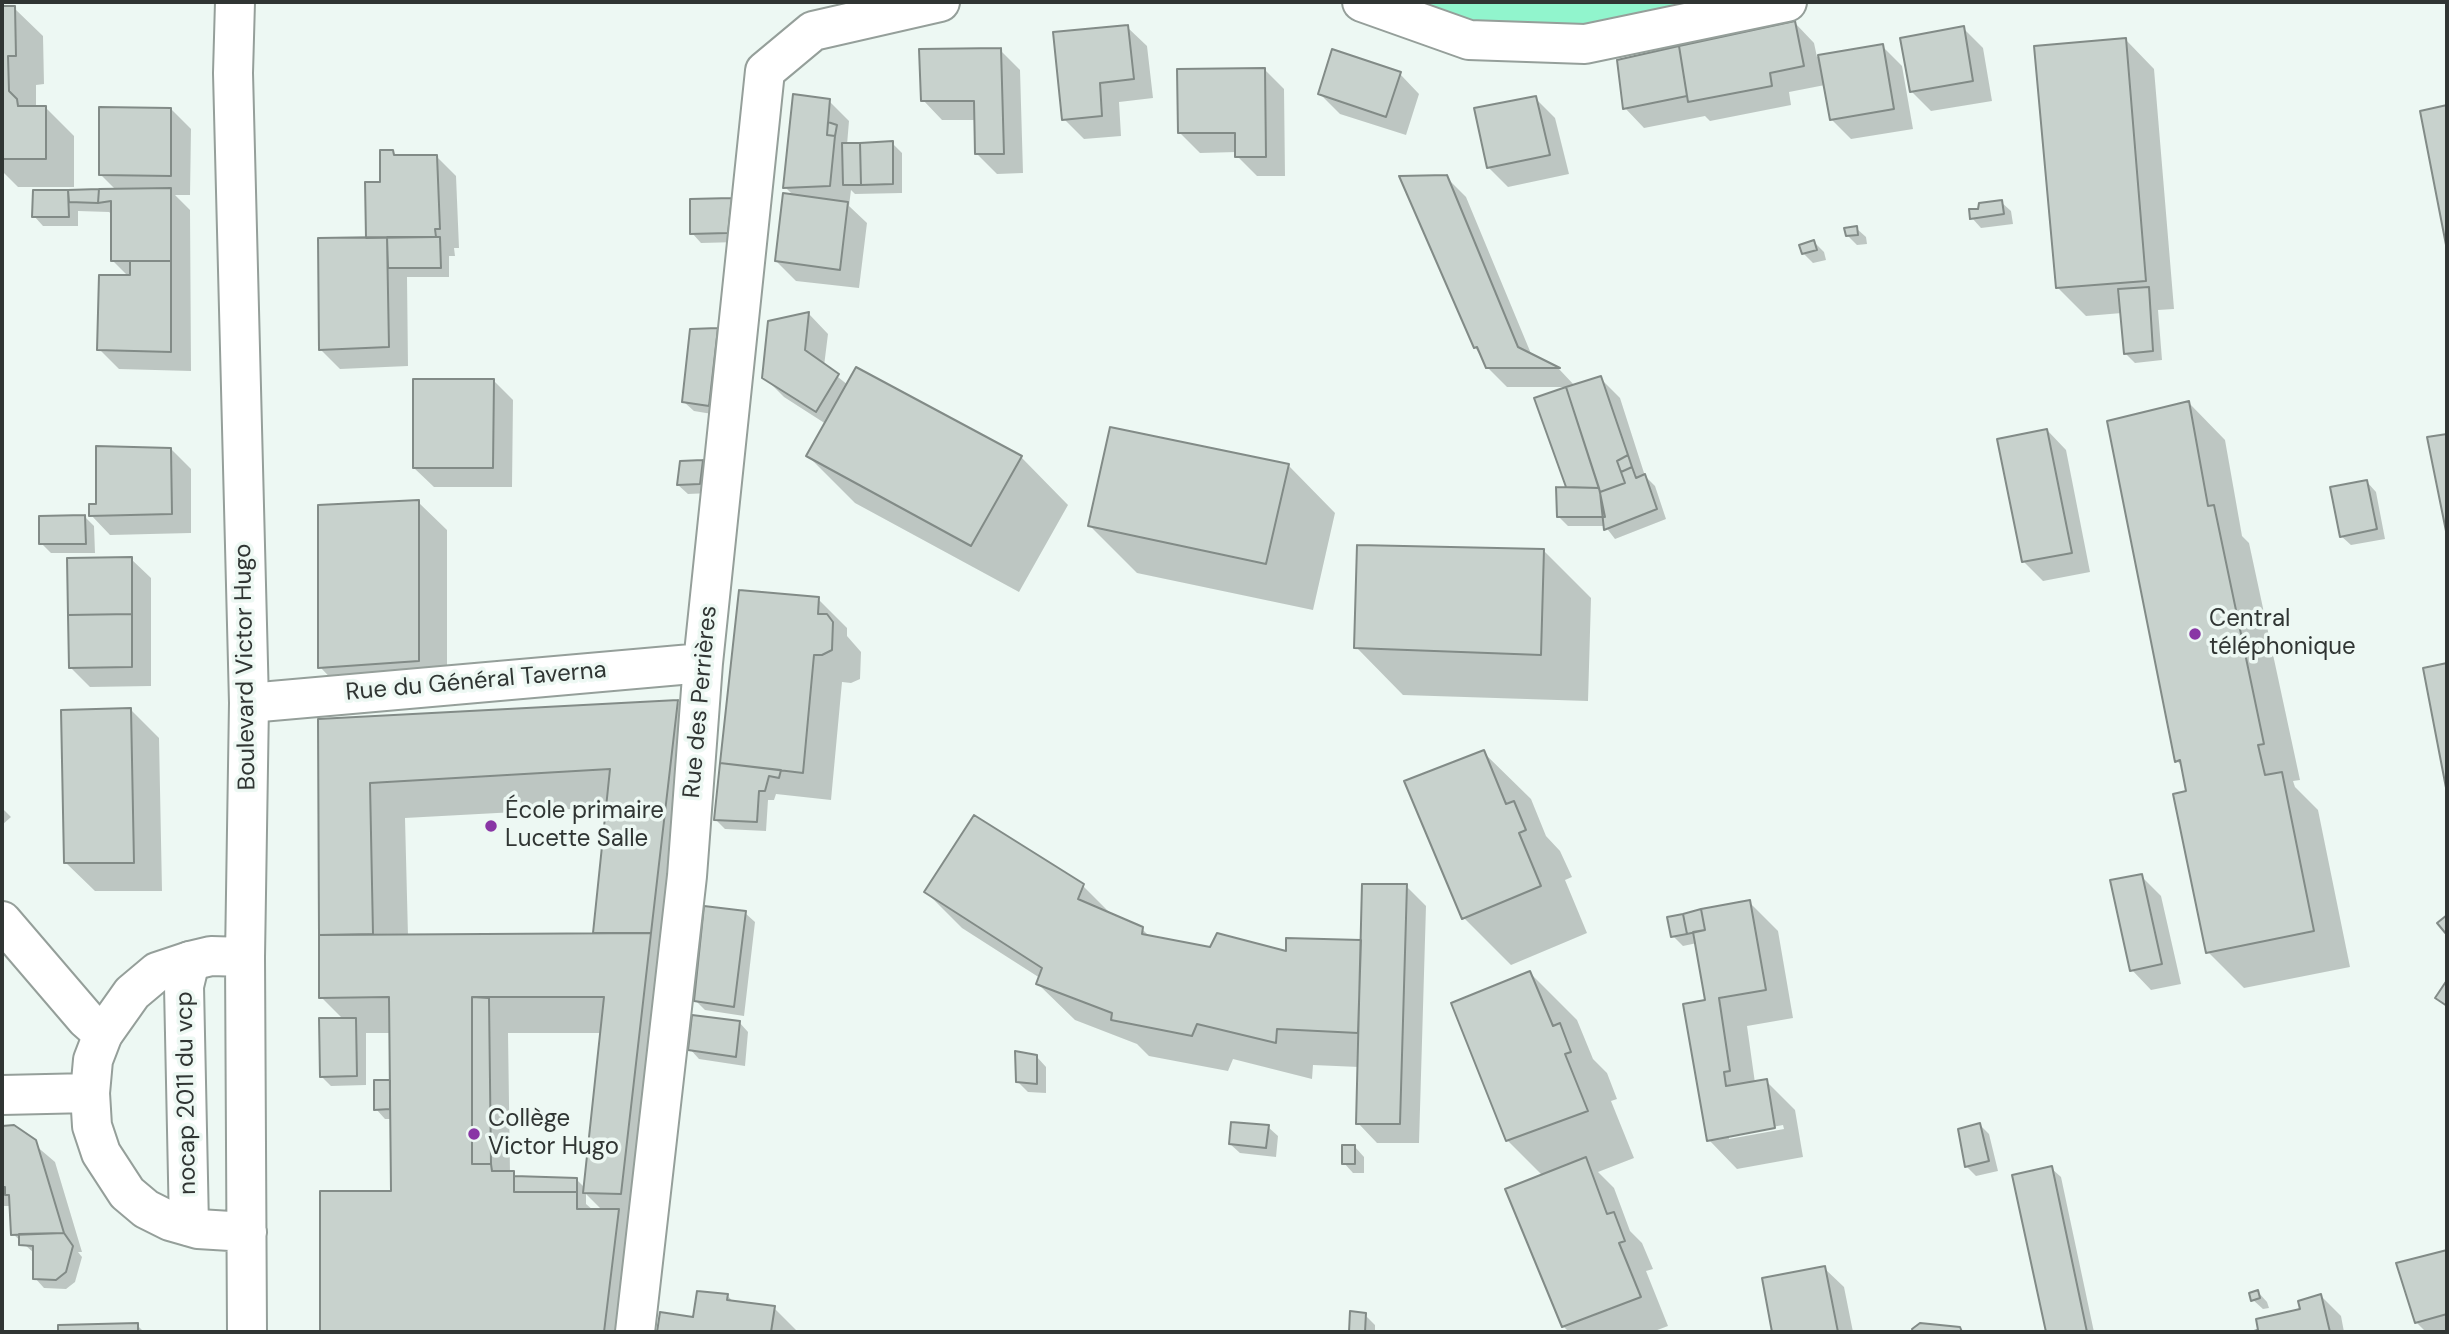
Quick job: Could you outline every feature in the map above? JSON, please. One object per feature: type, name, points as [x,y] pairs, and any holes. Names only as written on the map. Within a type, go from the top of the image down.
[{"type":"street","name":"Boulevard Victor Hugo","points":[[235,2],[233,73],[249,703],[245,957],[247,1332]]},
{"type":"street","name":"Rue des Perrières","points":[[635,1332],[687,876],[703,663],[765,71],[813,31],[940,2]]},
{"type":"street","points":[[1362,2],[1469,40],[1585,44],[1787,2]]},
{"type":"street","name":"Rue du Général Taverna","points":[[249,703],[703,663]]},
{"type":"street","points":[[2,920],[86,1019],[103,1034]]},
{"type":"street","points":[[245,957],[211,956],[190,961],[157,972],[132,993],[103,1034],[93,1060],[90,1093],[92,1126],[101,1153],[114,1176],[146,1209],[170,1221],[189,1226],[247,1232]]},
{"type":"street","name":"nocap 2011 du vcp","points":[[189,1226],[184,986],[190,961]]},
{"type":"street","points":[[2,1095],[90,1093]]},
{"type":"green space","points":[[1410,2],[1737,2],[1575,31],[1474,22]]},
{"type":"building","points":[[2,6],[15,6],[16,56],[8,56],[9,91],[17,99],[18,106],[46,106],[46,159],[2,159]]},
{"type":"building","points":[[1795,21],[1804,66],[1770,73],[1772,86],[1688,102],[1679,46]]},
{"type":"building","points":[[1128,25],[1134,79],[1100,83],[1102,116],[1062,120],[1053,32]]},
{"type":"building","points":[[1964,26],[1973,81],[1910,92],[1900,38]]},
{"type":"building","points":[[2126,38],[2146,281],[2056,288],[2034,46]]},
{"type":"building","points":[[1883,44],[1894,109],[1830,120],[1818,55]]},
{"type":"building","points":[[1679,46],[1687,96],[1623,109],[1617,60]]},
{"type":"building","points":[[1001,48],[1004,154],[975,154],[974,101],[921,101],[919,49]]},
{"type":"building","points":[[1332,49],[1401,72],[1386,117],[1318,94]]},
{"type":"building","points":[[1265,68],[1266,157],[1235,157],[1235,133],[1178,133],[1177,69]]},
{"type":"building","points":[[793,94],[830,99],[827,135],[835,136],[830,186],[783,188]]},
{"type":"building","points":[[1536,96],[1550,155],[1487,168],[1474,108]]},
{"type":"building","points":[[2447,105],[2447,250],[2420,111]]},
{"type":"building","points":[[99,107],[171,108],[171,176],[99,175]]},
{"type":"building","points":[[828,122],[837,125],[835,136],[827,135]]},
{"type":"building","points":[[893,141],[893,184],[861,185],[860,143]]},
{"type":"building","points":[[842,143],[860,143],[861,185],[843,185]]},
{"type":"building","points":[[380,150],[393,150],[394,155],[437,155],[440,229],[435,229],[436,237],[366,238],[365,182],[380,182]]},
{"type":"building","points":[[1447,175],[1518,347],[1560,368],[1486,368],[1477,347],[1474,348],[1399,176]]},
{"type":"building","points":[[171,188],[171,261],[111,261],[111,201],[98,203],[99,189]]},
{"type":"building","points":[[99,189],[98,203],[69,202],[68,190]]},
{"type":"building","points":[[33,190],[68,190],[69,217],[32,217]]},
{"type":"building","points":[[783,193],[848,202],[840,270],[775,261]]},
{"type":"building","points":[[732,198],[728,233],[690,234],[690,199]]},
{"type":"building","points":[[2002,200],[2004,214],[1970,219],[1969,209],[1978,209],[1979,203]]},
{"type":"building","points":[[1857,226],[1858,235],[1846,236],[1844,228]]},
{"type":"building","points":[[387,237],[440,237],[441,268],[388,268]]},
{"type":"building","points":[[387,237],[389,347],[319,350],[318,238]]},
{"type":"building","points":[[1814,240],[1817,250],[1802,254],[1799,245]]},
{"type":"building","points":[[130,261],[171,261],[171,352],[97,350],[99,275],[130,275]]},
{"type":"building","points":[[2149,287],[2153,351],[2124,354],[2118,289]]},
{"type":"building","points":[[809,312],[805,350],[839,374],[816,412],[762,378],[768,321]]},
{"type":"building","points":[[718,328],[709,406],[682,402],[690,329]]},
{"type":"building","points":[[856,367],[1022,456],[971,546],[806,456]]},
{"type":"building","points":[[1601,376],[1628,455],[1617,461],[1625,483],[1600,492],[1566,387]]},
{"type":"building","points":[[413,379],[494,379],[493,468],[413,468]]},
{"type":"building","points":[[1566,387],[1599,488],[1566,487],[1534,398]]},
{"type":"building","name":"Central téléphonique","points":[[2189,401],[2208,506],[2214,505],[2264,744],[2258,745],[2265,775],[2282,772],[2314,931],[2206,953],[2173,794],[2186,791],[2180,760],[2175,762],[2107,421]]},
{"type":"building","points":[[1110,427],[1289,464],[1266,564],[1088,526]]},
{"type":"building","points":[[2047,429],[2072,553],[2022,562],[1997,439]]},
{"type":"building","points":[[2447,434],[2447,536],[2427,437]]},
{"type":"building","points":[[96,446],[171,448],[172,514],[89,516],[89,504],[96,504]]},
{"type":"building","points":[[1628,455],[1632,467],[1621,472],[1617,461]]},
{"type":"building","points":[[703,460],[700,484],[677,485],[680,461]]},
{"type":"building","points":[[1632,467],[1636,478],[1645,474],[1657,509],[1604,530],[1600,492],[1625,483],[1621,472]]},
{"type":"building","points":[[2367,480],[2377,529],[2340,537],[2330,487]]},
{"type":"building","points":[[1556,487],[1599,488],[1605,517],[1557,517]]},
{"type":"building","points":[[419,500],[419,661],[318,668],[318,505]]},
{"type":"building","points":[[85,515],[86,544],[39,544],[39,516]]},
{"type":"building","points":[[1357,545],[1544,549],[1541,655],[1354,648]]},
{"type":"building","points":[[132,557],[132,614],[68,615],[67,558]]},
{"type":"building","points":[[739,590],[819,597],[818,614],[827,614],[833,622],[832,650],[822,655],[814,655],[803,773],[720,763]]},
{"type":"building","points":[[132,614],[132,667],[69,668],[68,615]]},
{"type":"building","points":[[2447,663],[2447,793],[2423,668]]},
{"type":"building","points":[[678,700],[651,933],[593,933],[610,769],[370,783],[373,934],[319,935],[318,719]]},
{"type":"building","points":[[131,708],[134,863],[64,863],[61,710]]},
{"type":"building","points":[[1484,750],[1506,804],[1514,801],[1526,830],[1519,833],[1541,886],[1462,919],[1404,781]]},
{"type":"building","points":[[720,763],[781,770],[779,778],[769,776],[765,791],[759,791],[757,822],[714,820]]},
{"type":"building","points":[[974,815],[1084,884],[1078,899],[1143,927],[1142,934],[1210,947],[1217,933],[1286,951],[1286,938],[1361,940],[1358,1033],[1277,1029],[1276,1043],[1197,1024],[1192,1036],[1111,1020],[1112,1013],[1036,984],[1042,968],[924,892]]},
{"type":"building","points":[[2142,874],[2162,964],[2130,971],[2110,880]]},
{"type":"building","points":[[1362,884],[1407,884],[1400,1124],[1356,1124]]},
{"type":"building","points":[[1750,900],[1766,990],[1719,998],[1730,1071],[1724,1072],[1726,1086],[1767,1079],[1775,1128],[1707,1141],[1683,1004],[1705,1000],[1693,932],[1705,930],[1701,909]]},
{"type":"building","points":[[704,906],[746,911],[734,1007],[694,1001]]},
{"type":"building","points":[[1701,909],[1705,930],[1687,934],[1683,914]]},
{"type":"building","points":[[1683,914],[1687,934],[1671,937],[1667,917]]},
{"type":"building","points":[[2447,915],[2447,935],[2437,923]]},
{"type":"building","name":"Collège Victor Hugo","points":[[651,933],[621,1194],[583,1193],[604,997],[472,997],[472,1164],[491,1164],[492,1171],[514,1171],[514,1192],[577,1192],[577,1209],[619,1209],[604,1332],[320,1332],[320,1191],[391,1191],[389,997],[319,998],[319,935]]},
{"type":"building","points":[[1530,971],[1553,1026],[1560,1023],[1571,1052],[1565,1054],[1588,1111],[1506,1141],[1451,1003]]},
{"type":"building","points":[[2447,980],[2447,1006],[2435,998]]},
{"type":"building","points":[[472,997],[489,998],[491,1164],[472,1164]]},
{"type":"building","points":[[692,1015],[740,1021],[736,1057],[688,1050]]},
{"type":"building","points":[[319,1018],[356,1018],[357,1076],[320,1077]]},
{"type":"building","points":[[1015,1051],[1037,1055],[1037,1084],[1016,1082]]},
{"type":"building","points":[[374,1080],[390,1080],[390,1109],[374,1110]]},
{"type":"building","points":[[1231,1122],[1269,1125],[1266,1148],[1229,1144]]},
{"type":"building","points":[[1980,1123],[1989,1161],[1965,1167],[1958,1129]]},
{"type":"building","points":[[14,1125],[36,1140],[64,1233],[11,1235],[9,1195],[5,1195],[5,1187],[2,1187],[2,1126]]},
{"type":"building","points":[[1342,1145],[1355,1145],[1355,1164],[1342,1164]]},
{"type":"building","points":[[1586,1157],[1607,1214],[1614,1212],[1625,1241],[1619,1243],[1641,1297],[1562,1327],[1505,1189]]},
{"type":"building","points":[[2052,1166],[2087,1332],[2046,1332],[2012,1175]]},
{"type":"building","points":[[514,1176],[577,1178],[577,1192],[514,1192]]},
{"type":"building","points":[[64,1233],[73,1246],[66,1272],[56,1280],[33,1279],[33,1246],[19,1245],[19,1234]]},
{"type":"building","points":[[2447,1250],[2447,1314],[2415,1323],[2396,1263]]},
{"type":"building","points":[[1825,1266],[1838,1332],[1772,1332],[1762,1278]]},
{"type":"building","points":[[2258,1290],[2260,1298],[2251,1301],[2249,1293]]},
{"type":"building","points":[[697,1291],[728,1294],[727,1300],[775,1306],[771,1332],[657,1332],[660,1312],[693,1317]]},
{"type":"building","points":[[2321,1294],[2330,1332],[2250,1332],[2258,1330],[2256,1319],[2300,1309],[2298,1301]]},
{"type":"building","points":[[1350,1311],[1366,1313],[1365,1332],[1349,1332]]},
{"type":"building","points":[[138,1323],[138,1332],[58,1332],[58,1325]]},
{"type":"building","points":[[1920,1323],[1960,1327],[1962,1332],[1913,1332],[1912,1329]]},
{"type":"place","name":"Central téléphonique","points":[[2195,634]]},
{"type":"place","name":"École primaire Lucette Salle","points":[[491,826]]},
{"type":"place","name":"Collège Victor Hugo","points":[[474,1134]]}]
